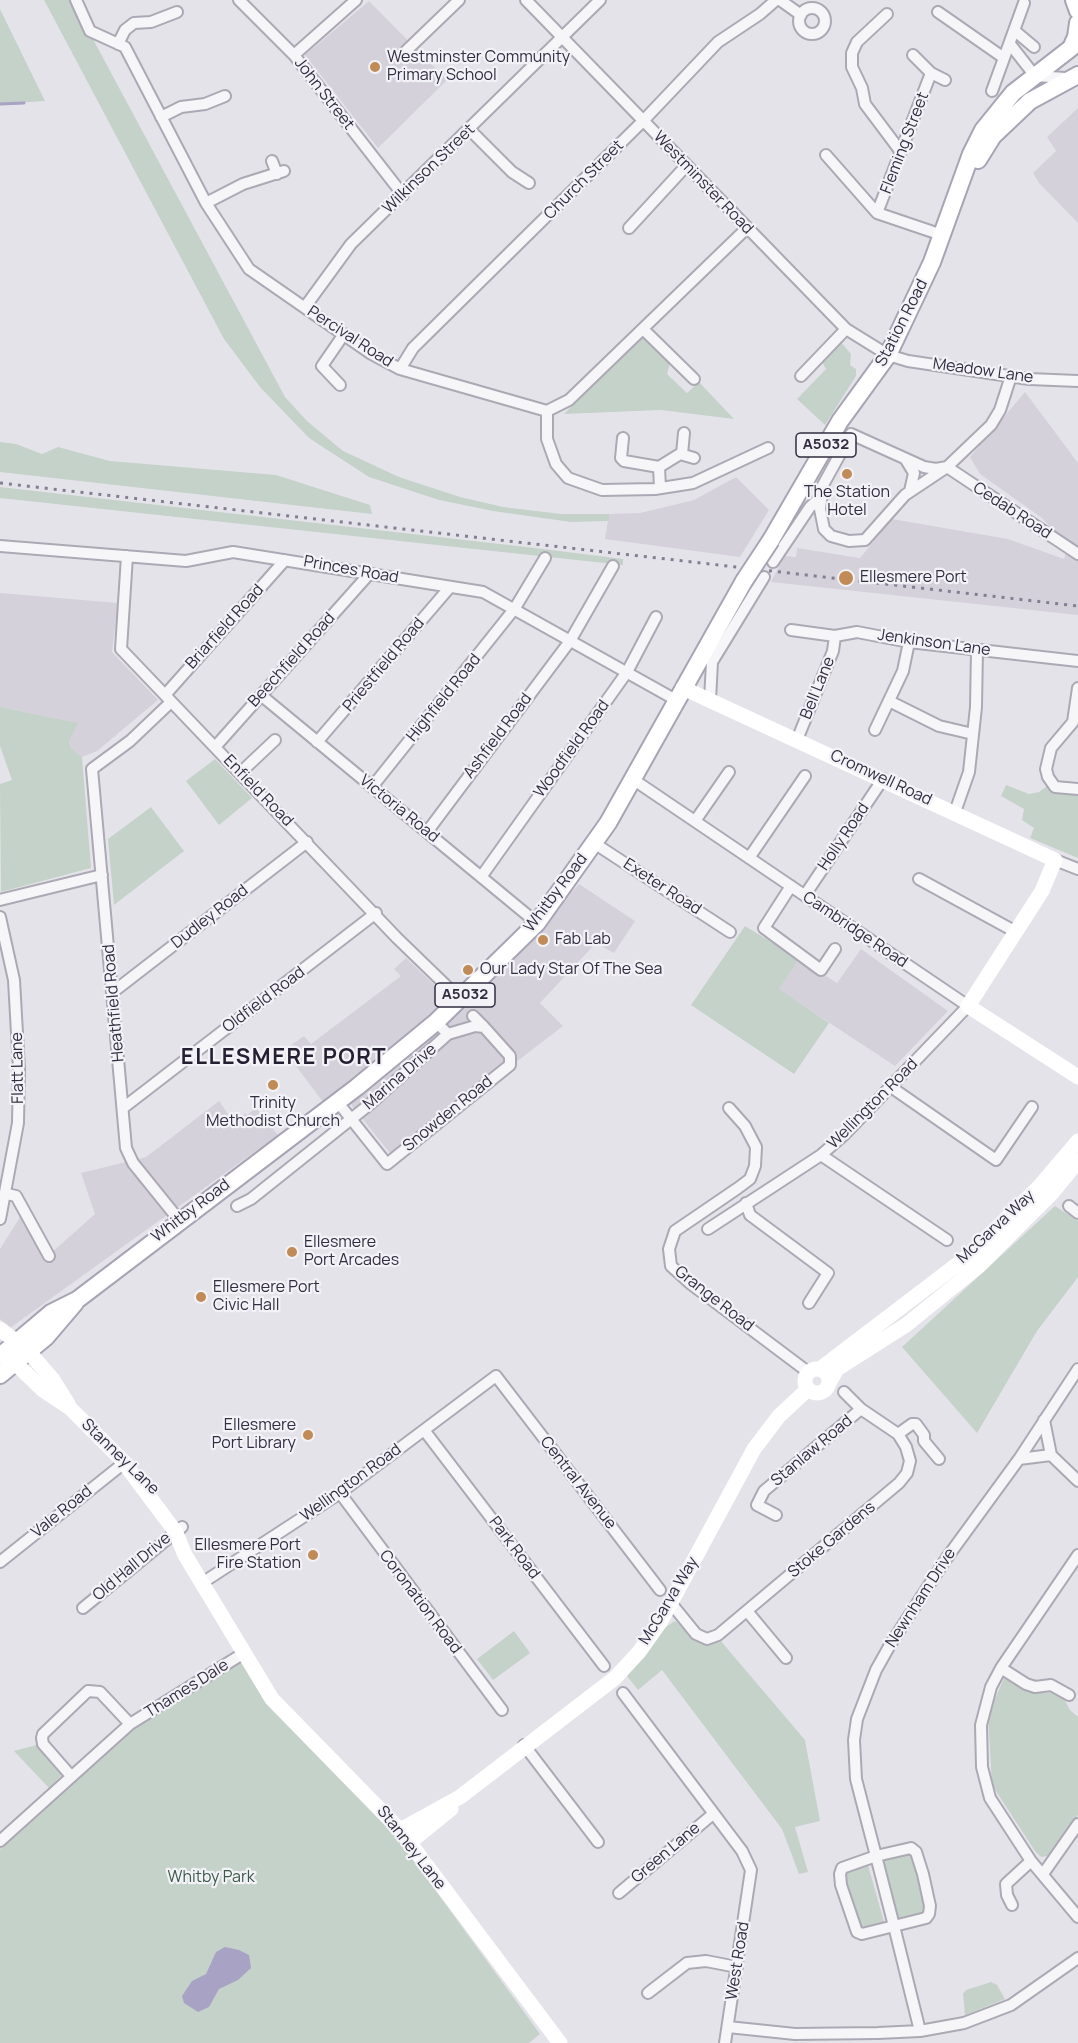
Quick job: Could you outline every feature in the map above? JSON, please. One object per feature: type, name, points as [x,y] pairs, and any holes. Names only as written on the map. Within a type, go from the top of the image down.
[{"type":"main road","name":"A5032","points":[[1074,0],[1078,10]]},
{"type":"main road","name":"Station Road","points":[[771,540],[840,421],[888,355],[942,235],[971,154],[990,118],[1013,93],[1071,48],[1076,37],[1078,10]]},
{"type":"main road","name":"Station Road","points":[[960,188],[993,136],[1030,101],[1075,77]]},
{"type":"main road","name":"Whitby Road","points":[[0,1375],[5,1355],[23,1347],[61,1322],[77,1299],[336,1100],[357,1087],[436,1022],[537,923],[594,843],[634,780],[679,694],[744,581],[771,540]]},
{"type":"street","points":[[76,0],[90,31],[122,45],[125,30],[134,23],[151,22],[173,14],[166,3]]},
{"type":"street","name":"John Street","points":[[239,0],[294,55],[403,195]]},
{"type":"street","points":[[294,55],[356,0]]},
{"type":"street","points":[[406,51],[459,0]]},
{"type":"street","name":"Westminster Road","points":[[526,0],[642,122],[846,329],[888,355]]},
{"type":"street","name":"Wilkinson Street","points":[[305,307],[351,244],[600,0]]},
{"type":"street","name":"Church Street","points":[[400,369],[413,348],[642,122],[718,42],[760,14],[776,0]]},
{"type":"street","points":[[780,0],[801,15]]},
{"type":"street","points":[[992,91],[1024,3]]},
{"type":"street","points":[[811,4],[821,12],[825,19],[820,31],[812,34],[804,31],[799,23],[801,15],[811,4]]},
{"type":"street","points":[[938,12],[1004,58]]},
{"type":"street","points":[[887,14],[857,42],[852,53],[852,68],[862,88],[865,105],[902,152]]},
{"type":"street","points":[[1015,31],[1034,47]]},
{"type":"street","points":[[1010,44],[1035,76],[1043,79],[1075,77]]},
{"type":"street","name":"Percival Road","points":[[122,45],[206,204],[249,269],[400,369],[547,411]]},
{"type":"street","name":"Fleming Street","points":[[913,55],[931,74],[945,80]]},
{"type":"street","name":"Fleming Street","points":[[877,213],[931,74]]},
{"type":"street","points":[[161,117],[182,107],[205,104],[222,97],[215,87]]},
{"type":"street","points":[[469,129],[512,172],[529,183]]},
{"type":"street","points":[[826,155],[877,213],[942,235]]},
{"type":"street","points":[[206,204],[243,184],[280,173],[272,161]]},
{"type":"street","points":[[629,228],[686,166]]},
{"type":"street","points":[[747,228],[569,400],[547,411],[547,439],[556,464],[568,478],[602,490],[660,488],[693,483],[768,448]]},
{"type":"street","points":[[643,329],[694,379]]},
{"type":"street","points":[[801,376],[846,329]]},
{"type":"street","points":[[340,385],[322,366],[344,334]]},
{"type":"street","name":"Meadow Lane","points":[[888,355],[908,361],[1011,376],[1078,381]]},
{"type":"street","points":[[947,467],[930,469],[855,434],[847,437],[826,477],[821,497],[824,530],[831,536],[853,542],[865,540],[910,491],[947,467],[997,418],[1011,376]]},
{"type":"street","points":[[682,454],[684,433]]},
{"type":"street","points":[[623,438],[624,461],[659,467],[682,454],[694,458]]},
{"type":"street","points":[[906,459],[914,473],[910,491]]},
{"type":"street","points":[[659,467],[660,488]]},
{"type":"street","name":"Cedab Road","points":[[947,467],[1078,554]]},
{"type":"street","points":[[773,562],[810,507],[821,497]]},
{"type":"street","name":"Princes Road","points":[[0,546],[186,561],[232,552],[483,592],[627,672],[679,694]]},
{"type":"street","name":"Enfield Road","points":[[127,556],[121,649],[376,913],[404,945],[460,999]]},
{"type":"street","name":"Highfield Road","points":[[372,787],[515,608],[545,558]]},
{"type":"street","name":"Briarfield Road","points":[[92,769],[130,741],[285,560]]},
{"type":"street","name":"Ashfield Road","points":[[427,832],[570,640],[613,566]]},
{"type":"street","name":"Beechfield Road","points":[[215,747],[370,573]]},
{"type":"street","points":[[710,700],[712,662],[764,577]]},
{"type":"street","name":"Priestfield Road","points":[[317,742],[450,587]]},
{"type":"street","name":"Woodfield Road","points":[[481,877],[627,672],[656,617]]},
{"type":"street","name":"Jenkinson Lane","points":[[791,630],[835,636],[857,632],[909,642],[1078,661]]},
{"type":"street","name":"Bell Lane","points":[[797,740],[833,651],[835,636]]},
{"type":"street","points":[[875,730],[903,671],[909,642]]},
{"type":"street","points":[[955,812],[969,772],[973,734],[976,650]]},
{"type":"street","points":[[1078,688],[1073,723],[1051,748],[1046,769],[1055,787],[1078,789]]},
{"type":"street","name":"Cromwell Road","points":[[679,694],[710,700],[1078,869]]},
{"type":"street","name":"Victoria Road","points":[[262,696],[537,923]]},
{"type":"street","points":[[890,701],[939,726],[973,734]]},
{"type":"street","points":[[240,773],[275,740]]},
{"type":"street","name":"Heathfield Road","points":[[92,769],[126,1148],[133,1163],[178,1220]]},
{"type":"street","points":[[695,821],[729,772]]},
{"type":"street","points":[[749,858],[805,776]]},
{"type":"street","name":"Holly Road","points":[[805,896],[883,779]]},
{"type":"street","name":"Cambridge Road","points":[[634,780],[968,1006],[1078,1077]]},
{"type":"street","name":"Dudley Road","points":[[113,992],[307,842]]},
{"type":"street","name":"Exeter Road","points":[[594,843],[730,932]]},
{"type":"street","points":[[968,1006],[1042,891],[1055,860]]},
{"type":"street","points":[[0,900],[102,875]]},
{"type":"street","points":[[920,879],[1016,932]]},
{"type":"street","points":[[791,886],[764,928],[821,970],[835,949]]},
{"type":"street","name":"Oldfield Road","points":[[123,1108],[376,913]]},
{"type":"street","name":"Flatt Lane","points":[[0,917],[14,980],[20,1069],[18,1123],[7,1194],[0,1219]]},
{"type":"street","name":"Wellington Road","points":[[708,1229],[821,1155],[891,1087],[968,1006]]},
{"type":"street","points":[[473,1016],[484,1027]]},
{"type":"street","points":[[436,1022],[448,1034],[475,1026],[484,1027]]},
{"type":"street","name":"Snowden Road","points":[[350,1119],[387,1164],[510,1065],[510,1056],[484,1027]]},
{"type":"street","name":"Marina Drive","points":[[237,1206],[251,1198],[370,1104],[448,1034]]},
{"type":"street","points":[[891,1087],[996,1160],[1032,1107]]},
{"type":"street","points":[[336,1100],[350,1119]]},
{"type":"street","name":"Grange Road","points":[[729,1108],[745,1126],[756,1148],[755,1166],[750,1179],[675,1231],[669,1249],[671,1266],[691,1284],[814,1370]]},
{"type":"street","name":"McGarva Way","points":[[814,1370],[967,1257],[1038,1188],[1078,1141]]},
{"type":"street","points":[[821,1155],[947,1240]]},
{"type":"street","name":"McGarva Way","points":[[829,1383],[837,1369],[906,1325],[980,1266],[1052,1193],[1078,1161]]},
{"type":"street","points":[[7,1194],[16,1196],[49,1256]]},
{"type":"street","points":[[746,1203],[750,1215],[828,1273],[809,1303]]},
{"type":"street","name":"Stanney Lane","points":[[0,1329],[23,1347],[53,1380],[70,1408]]},
{"type":"street","name":"Stanney Lane","points":[[5,1355],[43,1390],[70,1408],[124,1463],[160,1495],[179,1529],[185,1555],[206,1580],[232,1634],[272,1699],[291,1722],[382,1809],[405,1836],[560,2043]]},
{"type":"street","name":"Newnham Drive","points":[[920,2031],[856,1779],[854,1740],[860,1707],[890,1645],[946,1559],[1019,1459],[1078,1369]]},
{"type":"street","points":[[814,1370],[828,1376],[829,1383],[821,1393],[807,1390],[804,1382],[814,1370]]},
{"type":"street","name":"Wellington Road","points":[[206,1580],[340,1493],[495,1376]]},
{"type":"street","name":"Central Avenue","points":[[495,1376],[660,1590]]},
{"type":"street","name":"McGarva Way","points":[[405,1836],[460,1797],[524,1745],[615,1678],[639,1652],[670,1602],[754,1449],[779,1416],[807,1390]]},
{"type":"street","points":[[844,1392],[861,1409],[898,1434],[912,1424],[916,1424],[924,1434],[924,1441],[939,1459]]},
{"type":"street","name":"Stanlaw Road","points":[[776,1515],[757,1505],[764,1491],[861,1409]]},
{"type":"street","points":[[1044,1420],[1051,1455],[1078,1481]]},
{"type":"street","name":"Park Road","points":[[424,1430],[603,1665]]},
{"type":"street","name":"Stoke Gardens","points":[[670,1602],[696,1634],[707,1639],[718,1635],[899,1483],[907,1473],[910,1461],[906,1447],[898,1434]]},
{"type":"street","points":[[1019,1459],[1051,1455]]},
{"type":"street","name":"Stanney Lane","points":[[124,1463],[179,1529]]},
{"type":"street","name":"Vale Road","points":[[0,1562],[124,1463]]},
{"type":"street","name":"Coronation Road","points":[[340,1493],[502,1710]]},
{"type":"street","name":"Old Hall Drive","points":[[83,1608],[179,1529]]},
{"type":"street","points":[[1078,1555],[1001,1668],[984,1708],[981,1725],[982,1767],[990,1798],[1031,1861],[1078,1917]]},
{"type":"street","points":[[747,1611],[786,1658]]},
{"type":"street","name":"Thames Dale","points":[[0,1841],[130,1724],[244,1653]]},
{"type":"street","points":[[1001,1668],[1035,1687],[1050,1679],[1069,1695]]},
{"type":"street","name":"Thames Dale","points":[[71,1776],[43,1744],[42,1738],[43,1734],[88,1691],[100,1692],[130,1724]]},
{"type":"street","points":[[622,1693],[713,1814]]},
{"type":"street","points":[[524,1745],[598,1842]]},
{"type":"street","name":"West Road","points":[[713,1814],[745,1857],[751,1878],[725,2043]]},
{"type":"street","name":"Green Lane","points":[[619,1893],[713,1814]]},
{"type":"street","points":[[1043,1874],[1078,1824]]},
{"type":"street","points":[[911,1848],[916,1852],[930,1906],[929,1914],[926,1918],[894,1926],[862,1934],[857,1932],[846,1902],[840,1874],[842,1868],[876,1856],[911,1848]]},
{"type":"street","points":[[1007,1904],[1006,1884],[1031,1861]]},
{"type":"street","points":[[728,2027],[795,2034],[879,2038],[920,2031],[983,2018],[1024,1996],[1078,1958]]},
{"type":"street","points":[[648,1992],[687,1963],[706,1961],[737,1966]]},
{"type":"shaded area","name":"Westminster Community Primary School","points":[[369,1],[447,80],[378,148],[305,55]]},
{"type":"shaded area","points":[[1078,108],[1078,223],[1039,183],[1033,173],[1056,151],[1047,137]]},
{"type":"shaded area","points":[[1025,392],[1078,463],[1078,615],[771,582],[784,556],[796,557],[797,548],[860,558],[892,519],[1008,539],[1064,559],[1068,547],[1042,518],[980,474],[970,457]]},
{"type":"shaded area","points":[[736,477],[769,510],[740,557],[605,539],[609,514],[640,513],[694,500]]},
{"type":"shaded area","points":[[0,593],[118,603],[112,652],[158,700],[97,751],[82,757],[71,748],[69,742],[77,723],[0,707]]},
{"type":"shaded area","points":[[579,884],[635,921],[614,953],[596,943],[540,1003],[563,1026],[393,1157],[345,1097],[329,1110],[284,1050],[304,1036],[311,1044],[401,976],[394,969],[406,958],[462,1011]]},
{"type":"shaded area","points":[[861,949],[948,1011],[895,1066],[778,989],[799,959],[837,983]]},
{"type":"shaded area","points":[[219,1101],[235,1124],[245,1113],[247,1115],[256,1108],[278,1135],[10,1328],[0,1319],[0,1249],[22,1214],[49,1255],[95,1214],[81,1173],[146,1157]]},
{"type":"shaded area","points":[[225,1947],[249,1955],[251,1968],[238,1980],[219,1989],[209,2007],[198,2012],[184,2003],[182,1996],[192,1981],[206,1974],[216,1952]]},
{"type":"green space","points":[[44,0],[72,0],[285,397],[307,421],[343,451],[399,477],[460,497],[503,507],[561,514],[609,514],[609,521],[571,522],[493,511],[439,500],[369,477],[309,438],[260,387],[224,339]]},
{"type":"green space","points":[[0,9],[45,101],[0,104]]},
{"type":"green space","points":[[639,338],[648,339],[670,363],[667,374],[687,393],[699,382],[734,419],[661,410],[564,414]]},
{"type":"green space","points":[[840,341],[851,354],[850,365],[856,369],[856,376],[825,425],[797,399],[826,369],[822,362],[823,357]]},
{"type":"green space","points":[[0,442],[16,444],[42,454],[58,447],[110,461],[276,475],[370,505],[372,514],[0,472]]},
{"type":"green space","points":[[0,487],[623,559],[623,565],[0,498]]},
{"type":"green space","points":[[0,707],[78,723],[69,742],[71,748],[82,757],[91,868],[1,892],[0,784],[12,780],[0,746]]},
{"type":"green space","points":[[215,759],[252,798],[219,825],[186,781]]},
{"type":"green space","points":[[1006,785],[1029,794],[1039,792],[1047,786],[1059,792],[1078,793],[1078,858],[1030,838],[1034,828],[1022,820],[1024,809],[1001,796]]},
{"type":"green space","points":[[151,807],[184,851],[114,905],[108,839]]},
{"type":"green space","points":[[745,926],[799,959],[779,989],[829,1023],[794,1074],[691,1005]]},
{"type":"green space","points":[[1055,1206],[1078,1221],[1078,1277],[1037,1331],[977,1433],[902,1347]]},
{"type":"green space","points":[[675,1621],[700,1642],[710,1644],[720,1640],[805,1740],[820,1821],[795,1827],[808,1872],[799,1874],[782,1829],[662,1670],[638,1690],[627,1676],[664,1628]]},
{"type":"green space","points":[[514,1631],[530,1653],[493,1680],[477,1659]]},
{"type":"green space","name":"Whitby Park","points":[[242,1662],[374,1806],[540,2034],[529,2043],[0,2043],[0,1849],[77,1776],[134,1727]]},
{"type":"green space","points":[[1004,1678],[1023,1689],[1063,1697],[1070,1710],[1078,1717],[1078,1815],[1048,1856],[1041,1857],[1035,1851],[992,1785],[988,1715]]},
{"type":"green space","points":[[40,1744],[63,1771],[49,1788],[14,1751]]},
{"type":"green space","points":[[912,1852],[927,1907],[926,1914],[900,1920],[896,1915],[883,1863],[885,1859]]},
{"type":"green space","points":[[868,1865],[884,1922],[862,1931],[843,1876],[845,1871]]},
{"type":"green space","points":[[991,1982],[997,1985],[1005,1999],[965,2015],[963,1994],[966,1990]]},
{"type":"waterway","points":[[0,104],[24,103]]},
{"type":"railway","points":[[0,483],[1078,606]]},
{"type":"place","name":"Westminster Community Primary School","points":[[375,67]]},
{"type":"place","name":"The Station Hotel","points":[[847,474]]},
{"type":"place","name":"Ellesmere Port","points":[[846,578]]},
{"type":"place","name":"Fab Lab","points":[[543,940]]},
{"type":"place","name":"Our Lady Star Of The Sea","points":[[468,970]]},
{"type":"place","name":"Trinity Methodist Church","points":[[273,1085]]},
{"type":"place","name":"Ellesmere Port Arcades","points":[[292,1252]]},
{"type":"place","name":"Ellesmere Port Civic Hall","points":[[201,1297]]},
{"type":"place","name":"Ellesmere Port Library","points":[[308,1435]]},
{"type":"place","name":"Ellesmere Port Fire Station","points":[[313,1555]]},
{"type":"district","name":"ELLESMERE PORT","points":[[284,1058]]}]
